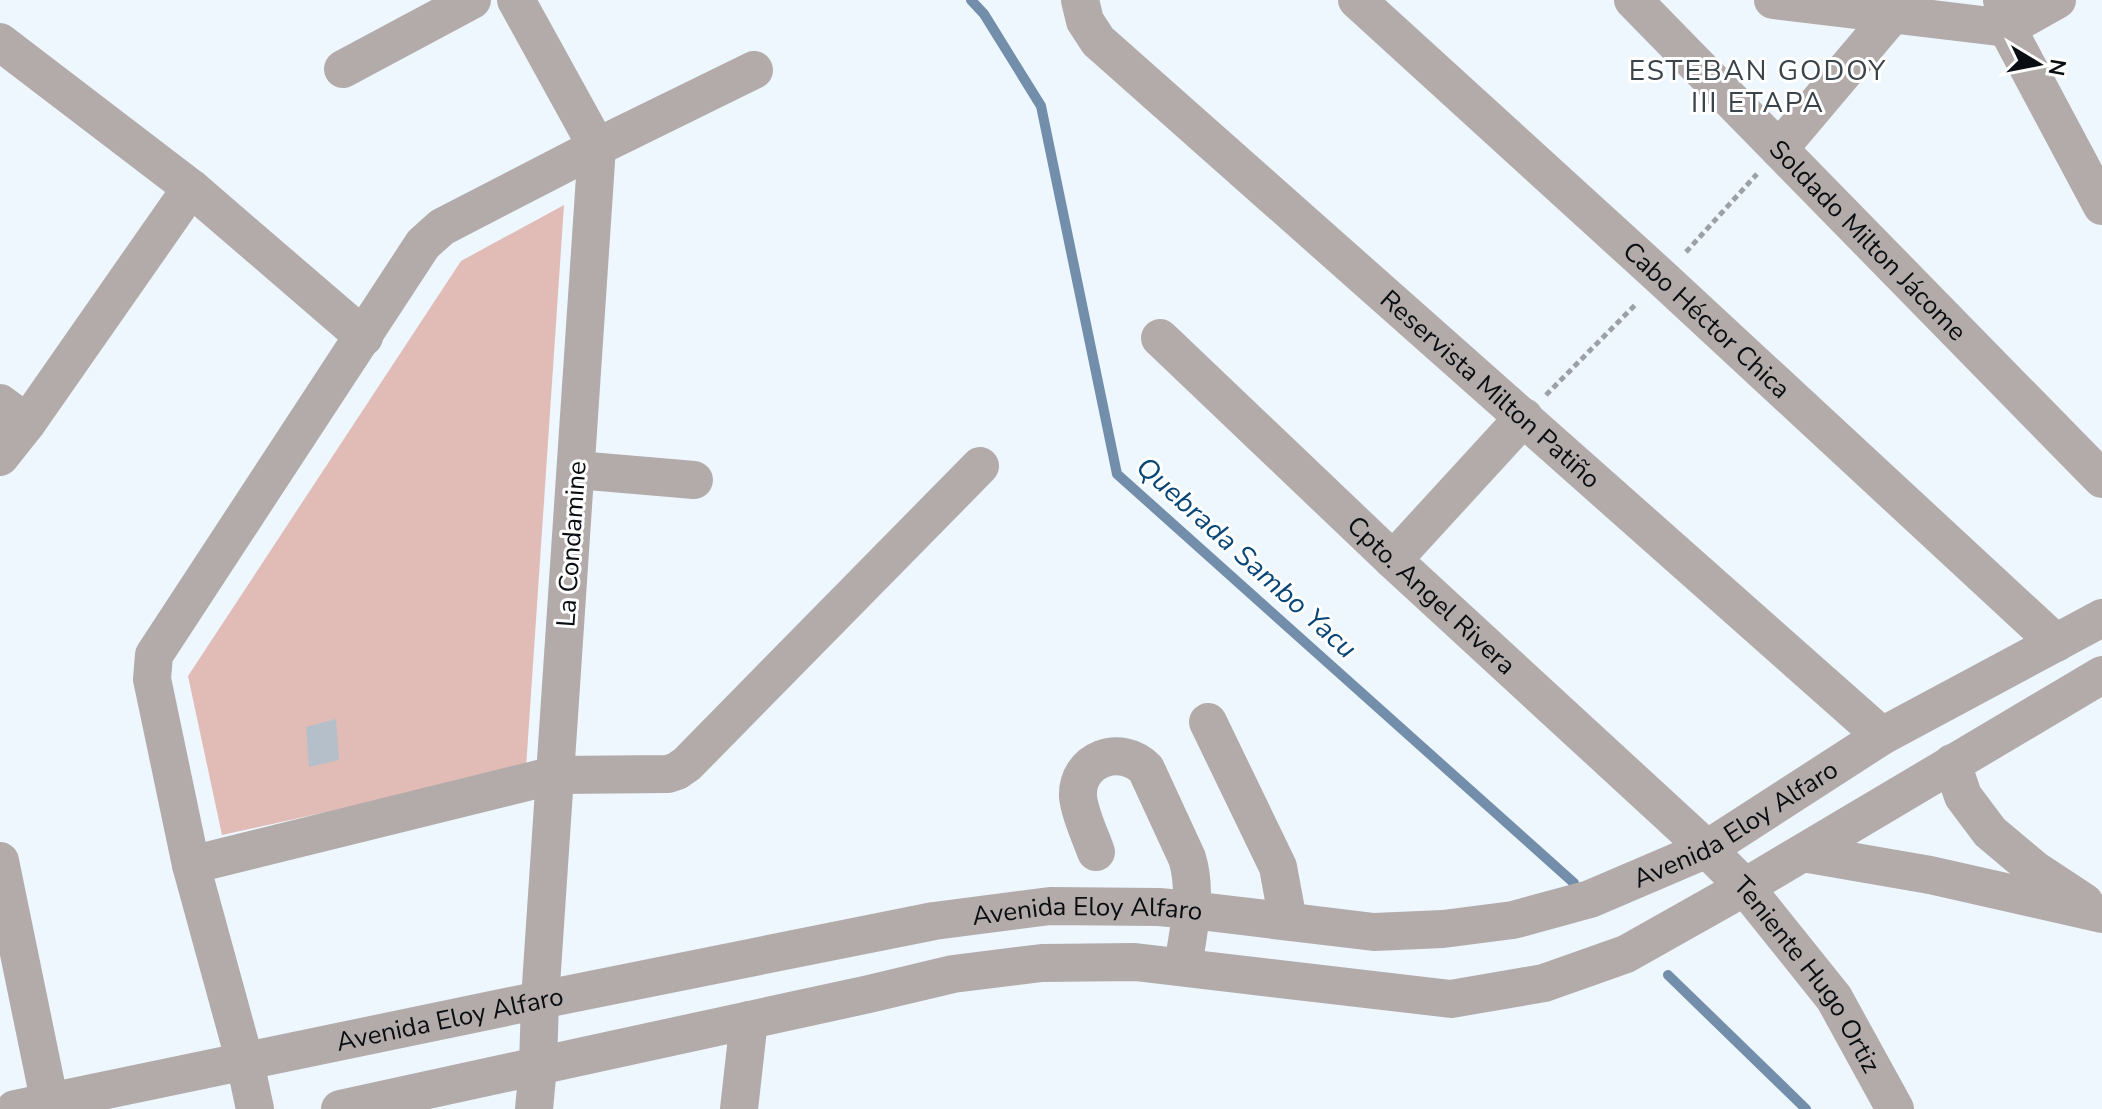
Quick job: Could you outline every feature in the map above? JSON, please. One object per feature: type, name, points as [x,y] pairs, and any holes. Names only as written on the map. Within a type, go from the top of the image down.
[{"type":"street","points":[[343,69],[472,0]]},
{"type":"street","points":[[516,0],[597,147]]},
{"type":"street","name":"Reservista Milton Patiño","points":[[1080,0],[1085,21],[1098,41],[1882,736]]},
{"type":"street","name":"Cabo Héctor Chica","points":[[1357,0],[2056,643]]},
{"type":"street","name":"Soldado Milton Jácome","points":[[1633,0],[2102,479]]},
{"type":"street","points":[[1773,0],[1893,14],[2005,14],[2057,0]]},
{"type":"street","points":[[1779,149],[1893,14]]},
{"type":"street","points":[[2005,14],[2102,206]]},
{"type":"street","points":[[0,42],[191,188],[364,337]]},
{"type":"street","points":[[255,1109],[191,865],[152,679],[154,655],[423,244],[433,234],[597,147],[754,70]]},
{"type":"street","name":"La Condamine","points":[[534,1109],[597,147]]},
{"type":"street","points":[[0,457],[14,413],[191,188]]},
{"type":"street","name":"Cpto. Angel Rivera","points":[[1160,338],[1393,560],[1707,849]]},
{"type":"street","points":[[1393,560],[1524,417]]},
{"type":"street","points":[[191,865],[555,775],[668,774],[677,771],[980,466]]},
{"type":"street","points":[[577,470],[694,480]]},
{"type":"street","name":"Avenida Eloy Alfaro","points":[[39,1107],[540,1000],[934,921],[1050,906],[1159,907],[1374,932],[1443,929],[1513,920],[1590,899],[1707,849],[1882,736],[2102,618]]},
{"type":"street","name":"Avenida Eloy Alfaro","points":[[340,1109],[953,974],[1042,963],[1135,962],[1451,999],[1544,983],[1626,954],[2102,675]]},
{"type":"street","points":[[1208,722],[1278,867],[1288,921]]},
{"type":"street","points":[[1096,852],[1078,798],[1079,782],[1086,770],[1096,762],[1113,755],[1126,757],[1146,769],[1190,868],[1191,910],[1183,967]]},
{"type":"street","points":[[1952,763],[1963,796],[1990,832],[2034,869],[2100,913]]},
{"type":"street","name":"Teniente Hugo Ortiz","points":[[1707,849],[1745,887],[1834,998],[1896,1109]]},
{"type":"street","points":[[1803,853],[1930,875],[2100,913]]},
{"type":"street","points":[[0,861],[39,1107]]},
{"type":"street","points":[[739,1109],[749,1020]]},
{"type":"shaded area","points":[[564,205],[526,768],[222,835],[188,676],[461,261]]},
{"type":"building","points":[[336,719],[339,760],[309,767],[306,727]]},
{"type":"waterway","name":"Quebrada Sambo Yacu","points":[[971,0],[984,14],[1041,106],[1117,474],[1574,883]]},
{"type":"waterway","name":"Quebrada Sambo Yacu","points":[[1668,975],[1806,1109]]},
{"type":"district","name":"ESTEBAN GODOY III ETAPA","points":[[1758,86]]}]
